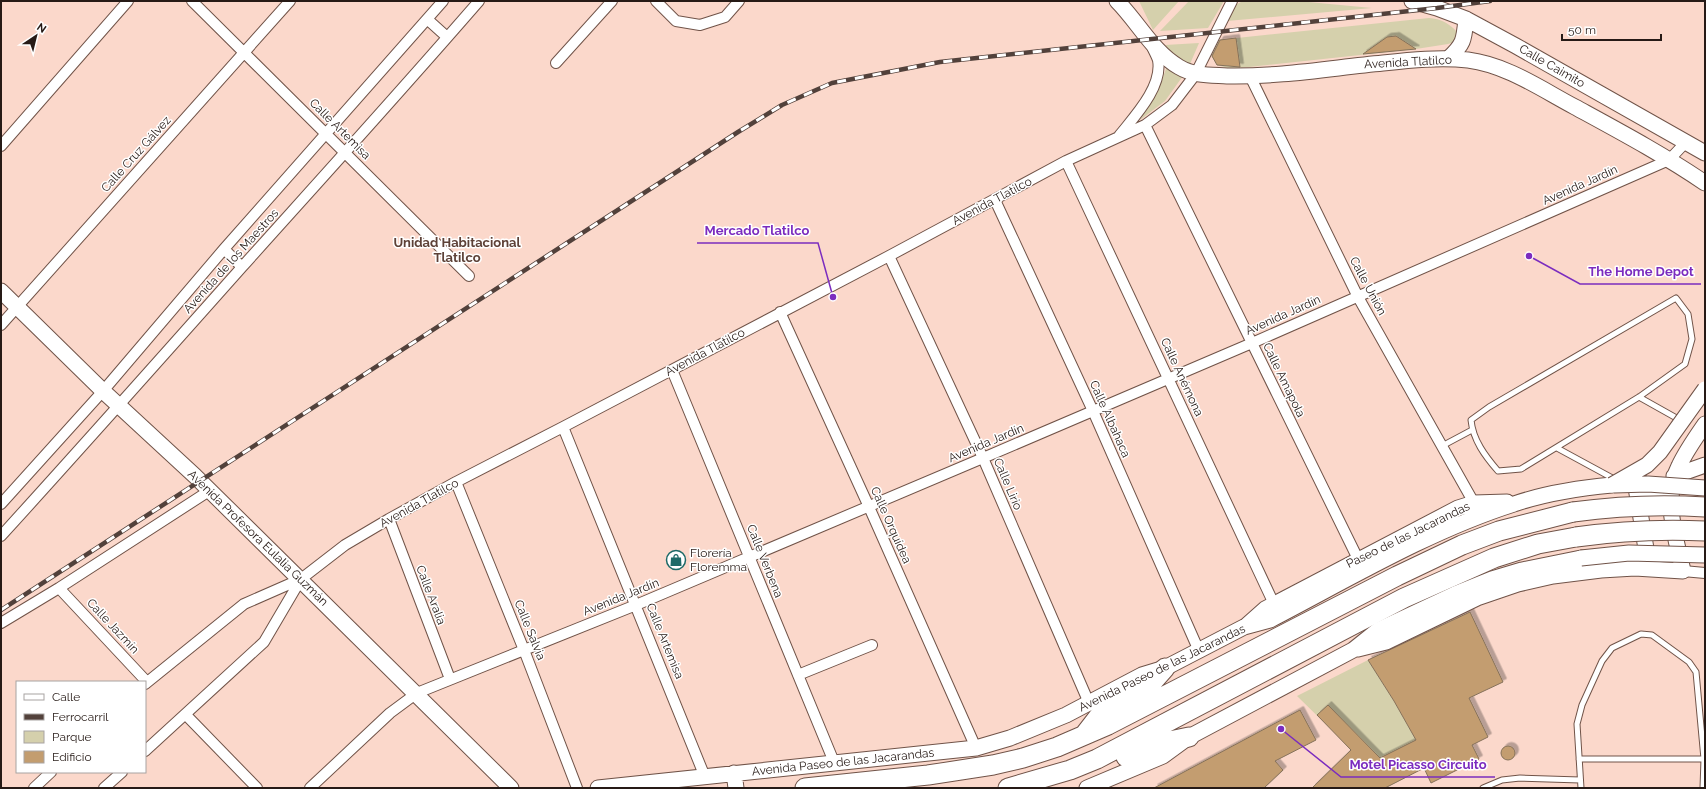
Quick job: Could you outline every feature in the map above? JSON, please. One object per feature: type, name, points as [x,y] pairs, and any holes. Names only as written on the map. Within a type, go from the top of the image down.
[{"type":"highway","points":[[805,788],[928,775],[993,766],[1023,758],[1083,737],[1397,576],[1462,545],[1500,531],[1573,512],[1630,506],[1672,505],[1705,507]]},
{"type":"highway","points":[[1008,788],[1070,770],[1097,759],[1404,598],[1494,558],[1538,544],[1603,533],[1642,530],[1705,531]]},
{"type":"highway","points":[[1083,737],[1102,712],[1150,685],[1165,668]]},
{"type":"highway","points":[[1097,759],[1124,758],[1160,743],[1189,737]]},
{"type":"main road","name":"Calle Caimito","points":[[1412,1],[1437,8],[1466,19],[1705,154]]},
{"type":"main road","points":[[1123,4],[1149,40]]},
{"type":"main road","points":[[1448,59],[1461,46],[1465,34],[1466,19]]},
{"type":"main road","name":"Avenida Tlatilco","points":[[1149,40],[1168,59],[1180,68],[1195,75],[1250,76],[1418,59],[1470,60],[1506,69],[1632,138],[1705,184]]},
{"type":"main road","name":"Avenida Profesora Eulalia Guzmán","points":[[1,291],[103,391],[195,476],[301,579],[511,788]]},
{"type":"main road","points":[[1634,475],[1647,467],[1705,386]]},
{"type":"main road","points":[[1614,482],[1647,464],[1660,452],[1705,389]]},
{"type":"main road","points":[[1353,650],[1386,642],[1476,598],[1518,584],[1576,572],[1635,568],[1683,571],[1671,510],[1670,493],[1674,476],[1679,465],[1705,424]]},
{"type":"main road","points":[[1674,476],[1705,465]]},
{"type":"main road","points":[[1634,475],[1671,510]]},
{"type":"main road","points":[[1634,475],[1647,555],[1650,562],[1659,570]]},
{"type":"main road","name":"Paseo de las Jacarandas","points":[[1244,627],[1265,609],[1458,508],[1474,503],[1506,502],[1614,482],[1634,475]]},
{"type":"main road","name":"Avenida Paseo de las Jacarandas","points":[[598,788],[705,777],[735,781],[834,762],[976,748],[1010,738],[1089,703],[1142,675],[1165,668],[1244,627],[1270,620],[1419,543],[1469,520],[1548,494],[1614,482],[1705,488]]},
{"type":"main road","points":[[1087,788],[1163,756],[1189,737],[1353,650],[1378,630],[1492,579],[1515,572],[1581,558],[1637,553],[1705,555]]},
{"type":"street","points":[[1,146],[128,1]]},
{"type":"street","name":"Calle Artemisa","points":[[192,1],[469,276]]},
{"type":"street","name":"Calle Cruz Gálvez","points":[[1,325],[290,1]]},
{"type":"street","name":"Avenida de los Maestros","points":[[1,504],[103,391],[224,249],[443,1]]},
{"type":"street","name":"Avenida de los Maestros","points":[[1,536],[346,153],[479,1]]},
{"type":"street","points":[[556,63],[612,1]]},
{"type":"street","points":[[656,1],[676,21],[700,25],[725,17],[739,1]]},
{"type":"street","points":[[1195,75],[1232,1]]},
{"type":"street","points":[[427,19],[447,37]]},
{"type":"street","name":"Avenida Tlatilco","points":[[1117,138],[1143,106],[1156,83],[1159,68],[1158,60],[1149,40]]},
{"type":"street","name":"Avenida Tlatilco","points":[[146,683],[244,604],[301,579],[345,545],[389,519],[456,482],[672,370],[1066,161],[1146,125],[1172,105],[1195,75]]},
{"type":"street","name":"Calle Unión","points":[[1250,76],[1358,297],[1474,503]]},
{"type":"street","name":"Calle Amapola","points":[[1146,125],[1358,559]]},
{"type":"street","name":"Avenida Jardín","points":[[310,788],[390,713],[417,694],[450,679],[749,558],[1358,297],[1668,160],[1686,142]]},
{"type":"street","name":"Calle Anémona","points":[[1066,161],[1274,604]]},
{"type":"street","name":"Calle Albahaca","points":[[995,200],[1093,411],[1199,651]]},
{"type":"street","points":[[224,249],[242,267]]},
{"type":"street","name":"Calle Lirio","points":[[888,256],[983,458],[1089,703]]},
{"type":"street","name":"Calle Orquídea","points":[[780,312],[869,507],[976,748]]},
{"type":"street","name":"Calle Verbena","points":[[672,370],[834,762]]},
{"type":"street","name":"Calle Artemisa","points":[[563,427],[705,777]]},
{"type":"street","name":"Calle Salvia","points":[[456,482],[524,650],[577,788]]},
{"type":"street","points":[[1,623],[59,588],[209,491]]},
{"type":"street","name":"Calle Aralia","points":[[389,519],[450,679]]},
{"type":"street","points":[[1683,571],[1705,573]]},
{"type":"street","name":"Avenida Tlatilco","points":[[146,750],[264,642],[301,579]]},
{"type":"street","name":"Calle Jazmín","points":[[59,588],[144,681]]},
{"type":"street","points":[[798,675],[872,645]]},
{"type":"street","points":[[186,715],[257,788]]},
{"type":"street","points":[[34,788],[50,773]]},
{"type":"street","points":[[104,788],[121,773]]},
{"type":"lane","points":[[1676,298],[1688,314],[1692,339],[1685,364],[1640,397],[1521,469],[1498,471],[1481,450],[1472,430],[1470,420],[1489,407],[1676,298]]},
{"type":"lane","points":[[1640,397],[1681,420]]},
{"type":"lane","points":[[1442,446],[1472,430]]},
{"type":"lane","points":[[1557,448],[1614,482]]},
{"type":"lane","points":[[1581,788],[1577,724],[1582,705],[1602,661],[1612,648],[1641,634],[1652,635],[1689,662],[1696,672],[1704,759],[1703,788]]},
{"type":"lane","points":[[1579,759],[1704,759]]},
{"type":"lane","points":[[1483,788],[1502,780],[1520,778],[1580,780]]},
{"type":"green space","points":[[1139,1],[1179,1],[1153,30]]},
{"type":"green space","points":[[1189,1],[1224,1],[1208,28],[1160,31]]},
{"type":"green space","points":[[1243,1],[1298,1],[1372,8],[1227,21],[1235,5]]},
{"type":"green space","points":[[1429,18],[1444,22],[1454,29],[1457,32],[1457,37],[1454,42],[1416,49],[1231,69],[1217,65],[1211,55],[1213,47],[1218,40]]},
{"type":"green space","points":[[1199,43],[1190,64],[1175,57],[1165,45]]},
{"type":"green space","points":[[1167,66],[1183,76],[1165,101],[1140,120],[1158,91]]},
{"type":"green space","points":[[1368,660],[1394,701],[1430,765],[1389,786],[1297,696]]},
{"type":"building","points":[[1396,36],[1416,49],[1363,54],[1387,37]]},
{"type":"building","points":[[1236,38],[1240,67],[1217,65],[1212,56],[1220,40]]},
{"type":"building","points":[[1470,612],[1503,682],[1469,698],[1488,737],[1472,745],[1479,759],[1431,783],[1424,768],[1385,788],[1312,788],[1351,750],[1317,715],[1328,705],[1380,758],[1416,740],[1394,701],[1368,660]]},
{"type":"building","points":[[1300,710],[1316,740],[1275,761],[1283,770],[1264,788],[1154,788]]},
{"type":"building","points":[[1505,746],[1511,746],[1515,750],[1515,756],[1511,760],[1505,760],[1501,756],[1501,750]]},
{"type":"railway","points":[[1,610],[738,132],[782,105],[832,83],[940,62],[1490,1]]},
{"type":"place","name":"The Home Depot","points":[[1529,256]]},
{"type":"place","name":"Mercado Tlatilco","points":[[833,297]]},
{"type":"place","name":"Florería Floremma","points":[[676,560]]},
{"type":"place","name":"Motel Picasso Circuito","points":[[1281,729]]},
{"type":"district","name":"Unidad Habitacional Tlatilco","points":[[457,250]]}]
